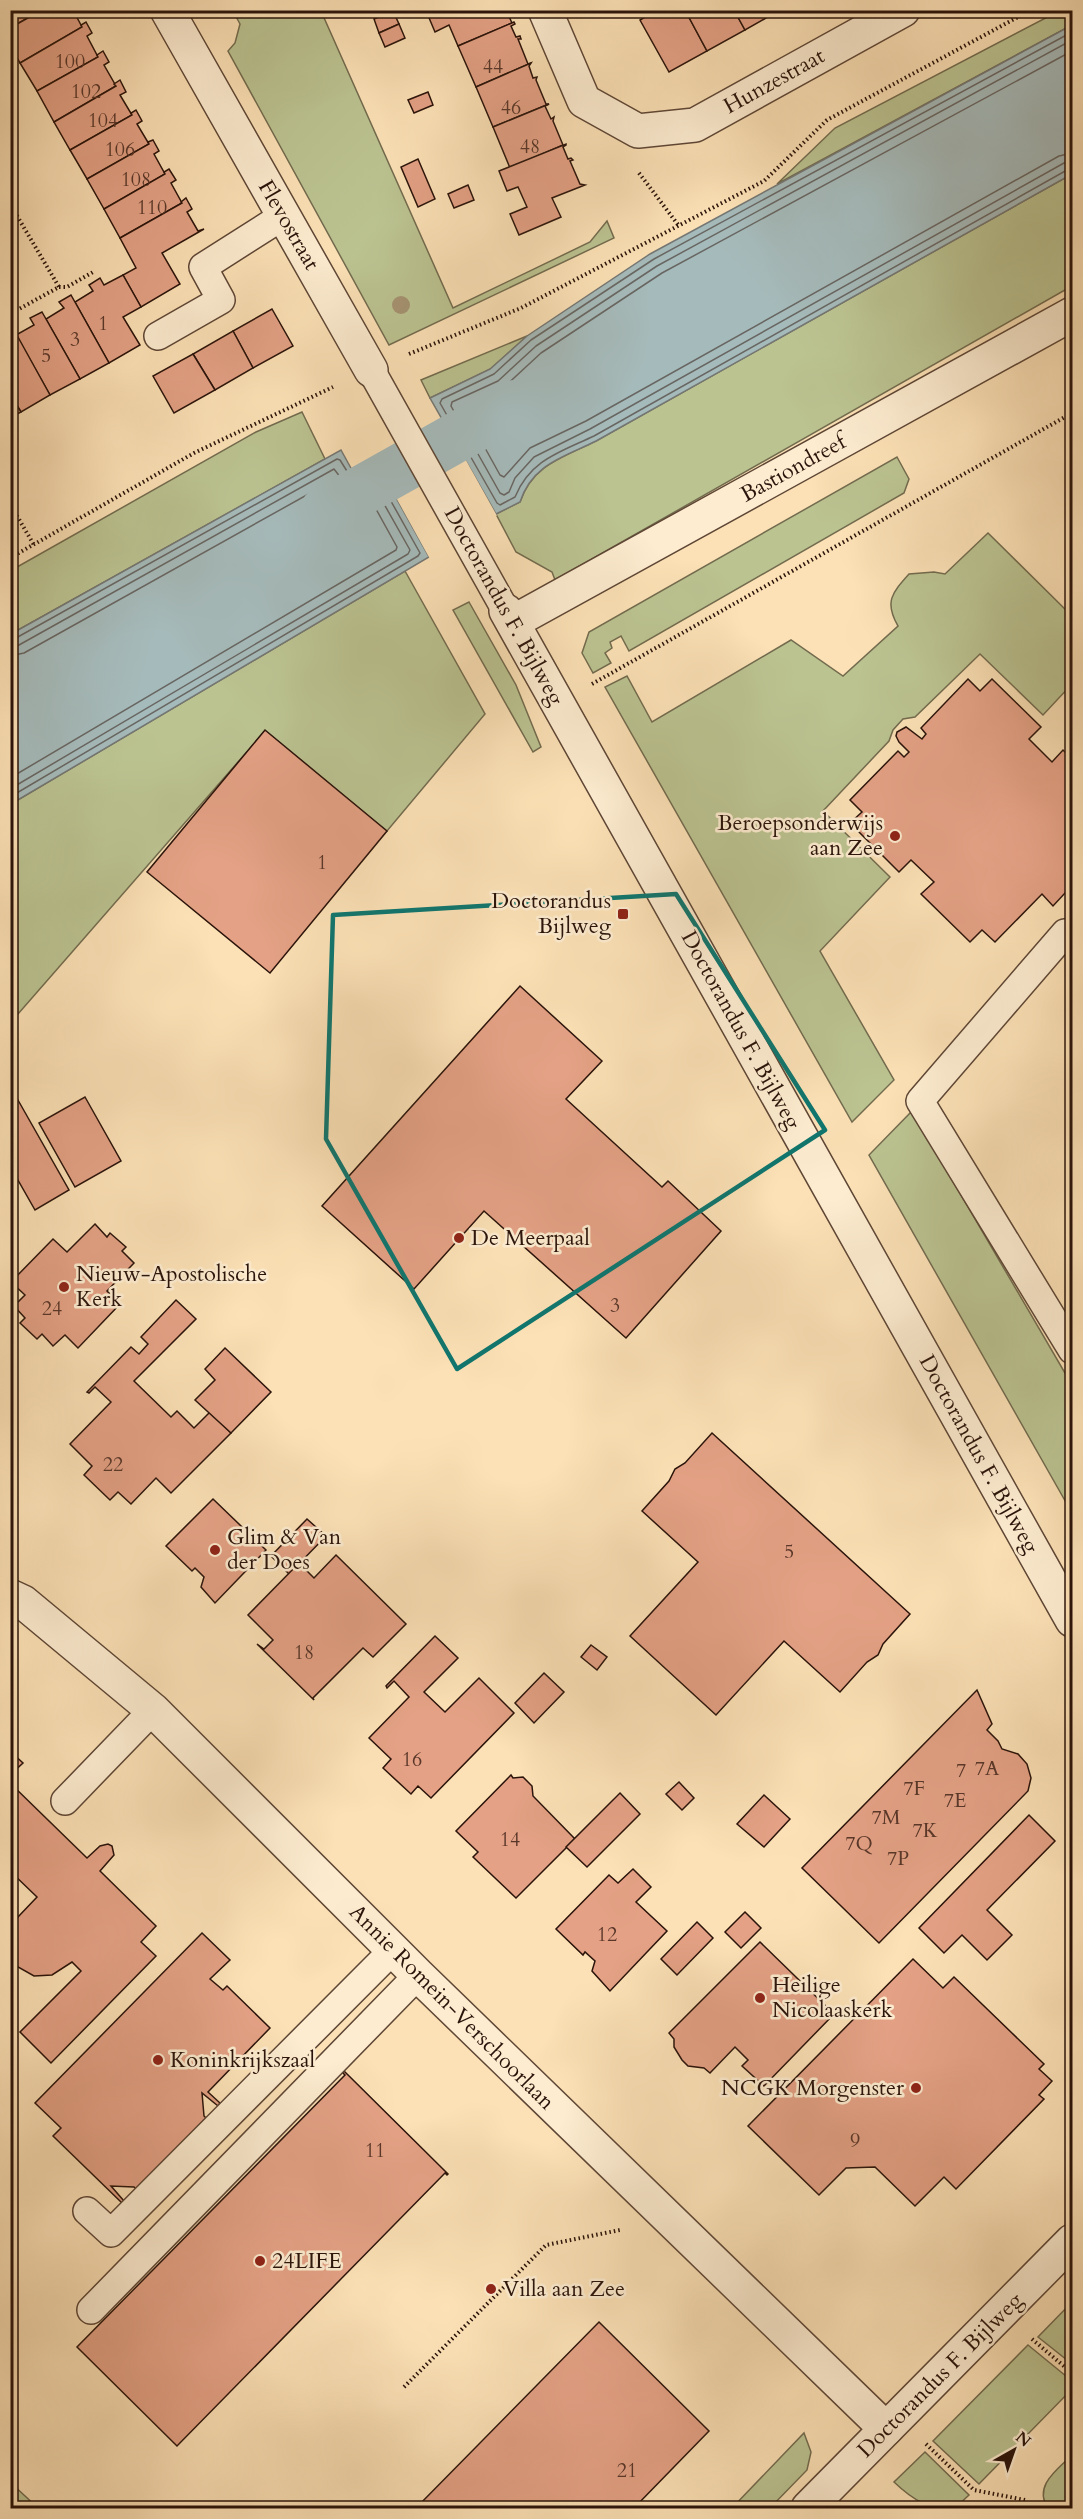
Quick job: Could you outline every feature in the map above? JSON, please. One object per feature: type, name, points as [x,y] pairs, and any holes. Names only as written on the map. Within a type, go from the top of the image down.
[{"type":"street","name":"Flevostraat","points":[[167,10],[371,370]]},
{"type":"street","name":"Hunzestraat","points":[[545,10],[584,101],[638,131],[695,125],[903,10]]},
{"type":"street","name":"Bastiondreef","points":[[509,617],[1072,314]]},
{"type":"street","name":"Doctorandus F. Bijlweg","points":[[509,617],[1072,1620]]},
{"type":"street","name":"Annie Romein-Verschoorlaan","points":[[10,1596],[23,1602],[153,1710],[418,1975],[654,2206],[892,2423]]},
{"type":"street","name":"Doctorandus F. Bijlweg","points":[[808,2508],[1072,2241]]},
{"type":"lane","points":[[158,336],[221,300],[203,267],[283,216]]},
{"type":"lane","name":"Flevostraat","points":[[371,370],[410,440]]},
{"type":"lane","name":"Doctorandus F. Bijlweg","points":[[410,440],[509,617]]},
{"type":"lane","points":[[1065,933],[920,1101],[1072,1350]]},
{"type":"lane","points":[[65,1801],[153,1710]]},
{"type":"lane","points":[[87,2211],[111,2233],[393,1950]]},
{"type":"lane","points":[[91,2310],[418,1975]]},
{"type":"path","points":[[10,558],[194,453],[279,411],[371,370],[521,308],[764,181],[827,120],[1031,10]]},
{"type":"path","points":[[11,207],[58,287]]},
{"type":"path","points":[[10,314],[58,287],[66,287],[95,271]]},
{"type":"path","points":[[558,703],[1072,413]]},
{"type":"path","points":[[10,504],[34,544]]},
{"type":"path","points":[[404,2388],[546,2245],[634,2227],[654,2206]]},
{"type":"path","points":[[1001,2313],[1072,2373]]},
{"type":"path","points":[[892,2423],[974,2490],[1025,2500]]},
{"type":"highlighted area","points":[[676,894],[825,1130],[457,1369],[326,1139],[333,915]]},
{"type":"green space","points":[[233,11],[321,11],[453,308],[590,242],[607,221],[614,238],[389,345],[228,51],[235,43],[240,24]]},
{"type":"green space","points":[[1059,11],[1072,11],[1072,25],[777,184],[835,128]]},
{"type":"green space","points":[[1072,174],[1072,286],[555,580],[552,572],[516,552],[496,514],[520,502],[533,479],[551,463],[596,441]]},
{"type":"green space","points":[[527,336],[491,369],[430,398],[421,380]]},
{"type":"green space","points":[[302,412],[325,459],[11,634],[10,571],[256,432]]},
{"type":"green space","points":[[897,457],[909,479],[904,493],[629,651],[621,636],[610,642],[612,648],[605,653],[611,663],[593,673],[582,653],[589,632]]},
{"type":"green space","points":[[988,533],[1072,616],[1072,684],[1043,715],[980,654],[915,717],[903,719],[893,730],[889,741],[823,811],[890,877],[820,951],[894,1080],[852,1122],[605,687],[627,676],[652,722],[791,640],[843,676],[898,626],[891,610],[892,598],[894,592],[909,574],[934,572],[945,574]]},
{"type":"green space","points":[[405,571],[485,714],[387,831],[265,731],[11,1022],[11,804]]},
{"type":"green space","points":[[469,602],[516,685],[541,747],[533,752],[453,610]]},
{"type":"green space","points":[[912,1111],[1072,1385],[1072,1513],[869,1155]]},
{"type":"green space","points":[[1072,2302],[1072,2364],[1038,2337]]},
{"type":"green space","points":[[1028,2345],[1072,2381],[1072,2389],[979,2484],[933,2441]]},
{"type":"green space","points":[[804,2433],[811,2452],[807,2470],[770,2508],[732,2508]]},
{"type":"green space","points":[[925,2452],[969,2495],[955,2508],[929,2505],[908,2494],[894,2482]]},
{"type":"green space","points":[[1072,2455],[1072,2508],[1048,2508],[1043,2493],[1045,2486]]},
{"type":"green space","points":[[11,2483],[38,2508],[11,2508]]},
{"type":"water","points":[[1072,25],[1072,174],[596,441],[550,463],[532,479],[520,502],[496,514],[430,398],[490,369],[527,336],[650,254]]},
{"type":"water","points":[[341,450],[357,479],[379,467],[429,557],[11,804],[11,634]]},
{"type":"pier","points":[[444,421],[497,516],[493,515],[441,422]]},
{"type":"pier","points":[[378,465],[382,466],[432,558],[430,559]]},
{"type":"building","points":[[10,10],[42,10],[10,28]]},
{"type":"building","points":[[42,10],[73,10],[82,27],[20,63],[10,46],[10,28]]},
{"type":"building","points":[[432,10],[506,10],[512,23],[458,46],[449,25],[435,32],[427,13]]},
{"type":"building","points":[[657,10],[685,10],[707,51],[669,72],[640,20]]},
{"type":"building","points":[[685,10],[734,10],[745,30],[707,51]]},
{"type":"building","points":[[734,10],[780,10],[745,30]]},
{"type":"building","points":[[393,11],[399,24],[379,33],[374,19]]},
{"type":"building","points":[[86,22],[92,33],[87,36],[98,57],[37,91],[20,63],[82,27],[81,25]]},
{"type":"building","points":[[514,22],[515,24],[511,26],[516,37],[520,36],[521,39],[518,39],[528,64],[531,63],[476,87],[458,46]]},
{"type":"building","points":[[399,24],[405,38],[385,47],[379,33]]},
{"type":"building","points":[[103,51],[109,62],[104,65],[116,86],[54,122],[37,91],[98,57],[97,55]]},
{"type":"building","points":[[531,63],[529,66],[533,78],[537,77],[536,80],[546,104],[549,104],[493,127],[476,87]]},
{"type":"building","points":[[120,80],[126,92],[120,95],[132,115],[70,150],[54,122],[116,86],[114,84]]},
{"type":"building","points":[[428,92],[433,105],[414,113],[408,100]]},
{"type":"building","points":[[549,104],[545,106],[551,119],[554,117],[553,121],[563,145],[510,168],[493,127]]},
{"type":"building","points":[[136,110],[142,121],[137,124],[149,144],[87,179],[70,150],[132,115],[131,113]]},
{"type":"building","points":[[153,140],[159,151],[154,154],[165,174],[104,209],[87,179]]},
{"type":"building","points":[[566,144],[563,147],[568,159],[573,160],[570,161],[580,184],[585,185],[552,198],[561,217],[519,235],[510,214],[527,207],[518,187],[507,191],[499,171]]},
{"type":"building","points":[[418,159],[435,199],[418,207],[401,167]]},
{"type":"building","points":[[169,169],[176,180],[171,183],[182,203],[120,238],[104,209],[165,174],[164,172]]},
{"type":"building","points":[[468,185],[474,200],[454,208],[448,194]]},
{"type":"building","points":[[186,198],[192,209],[187,212],[198,231],[204,229],[162,253],[180,284],[141,307],[123,275],[136,268],[120,238],[182,203]]},
{"type":"building","points":[[123,275],[141,307],[123,317],[140,345],[109,363],[75,302],[93,291],[89,285],[100,278],[104,285]]},
{"type":"building","points":[[71,295],[109,363],[80,379],[46,319],[64,308],[59,302]]},
{"type":"building","points":[[272,309],[293,346],[253,368],[233,331]]},
{"type":"building","points":[[42,312],[80,379],[50,395],[16,335],[34,325],[30,318]]},
{"type":"building","points":[[13,328],[50,395],[21,412],[10,394],[10,329]]},
{"type":"building","points":[[233,331],[253,368],[215,390],[193,354]]},
{"type":"building","points":[[193,354],[215,390],[174,413],[153,376]]},
{"type":"building","points":[[10,394],[21,412],[10,418]]},
{"type":"building","points":[[968,679],[980,691],[992,679],[1041,727],[1029,739],[1052,762],[1063,750],[1072,759],[1072,900],[1065,893],[1053,906],[1042,894],[995,942],[982,930],[970,942],[921,894],[934,882],[911,860],[899,872],[850,823],[862,812],[850,800],[898,751],[904,757],[909,752],[899,742],[897,732],[906,727],[922,739],[926,734],[921,728]]},
{"type":"building","points":[[265,730],[387,831],[270,973],[147,872]]},
{"type":"building","points":[[520,986],[602,1061],[566,1099],[662,1187],[668,1181],[721,1231],[626,1338],[484,1211],[414,1289],[322,1206]]},
{"type":"building","points":[[10,1086],[69,1190],[35,1210],[10,1166]]},
{"type":"building","points":[[85,1097],[121,1161],[75,1187],[39,1123]]},
{"type":"building","name":"Nieuw-Apostolische Kerk","points":[[95,1224],[107,1237],[110,1233],[126,1247],[122,1251],[134,1263],[107,1291],[120,1304],[78,1348],[65,1335],[53,1346],[42,1334],[37,1339],[20,1323],[25,1318],[14,1306],[25,1295],[11,1282],[53,1239],[67,1252]]},
{"type":"building","points":[[176,1300],[196,1319],[134,1381],[171,1417],[177,1411],[194,1428],[210,1412],[231,1433],[171,1493],[156,1478],[131,1504],[118,1492],[110,1500],[84,1475],[92,1466],[70,1444],[111,1402],[95,1387],[89,1393],[87,1392],[131,1347],[139,1354],[148,1344],[141,1337]]},
{"type":"building","points":[[225,1348],[271,1392],[231,1433],[195,1400],[215,1380],[205,1369]]},
{"type":"building","points":[[712,1433],[910,1614],[883,1644],[878,1655],[867,1662],[840,1692],[784,1641],[716,1715],[630,1636],[698,1562],[642,1511],[669,1481],[675,1469],[685,1463]]},
{"type":"building","points":[[213,1499],[266,1550],[215,1603],[201,1587],[204,1577],[195,1568],[192,1571],[166,1546]]},
{"type":"building","points":[[307,1519],[326,1536],[289,1574],[271,1556]]},
{"type":"building","points":[[336,1555],[406,1624],[373,1657],[363,1648],[313,1698],[314,1700],[257,1644],[264,1649],[273,1640],[248,1615],[299,1563],[314,1578]]},
{"type":"building","points":[[435,1636],[458,1658],[424,1692],[445,1712],[479,1678],[514,1713],[431,1798],[418,1786],[411,1794],[383,1768],[391,1759],[369,1738],[409,1697],[394,1681],[387,1688],[386,1686]]},
{"type":"building","points":[[591,1645],[607,1657],[597,1670],[581,1657]]},
{"type":"building","points":[[544,1673],[564,1692],[534,1723],[515,1703]]},
{"type":"building","points":[[977,1690],[992,1724],[987,1730],[998,1741],[1002,1749],[1018,1754],[1027,1764],[1031,1778],[1028,1791],[879,1943],[802,1868]]},
{"type":"building","points":[[10,1751],[23,1763],[10,1775]]},
{"type":"building","points":[[511,1775],[513,1778],[523,1777],[532,1786],[533,1796],[575,1839],[516,1898],[473,1857],[478,1852],[456,1831]]},
{"type":"building","points":[[679,1782],[694,1798],[682,1810],[666,1794]]},
{"type":"building","points":[[10,1783],[87,1858],[100,1846],[108,1844],[112,1846],[114,1855],[100,1871],[156,1926],[141,1942],[156,1956],[51,2063],[20,2032],[81,1971],[72,1962],[52,1975],[34,1976],[18,1967],[10,1955],[10,1929],[37,1897],[10,1871]]},
{"type":"building","points":[[620,1793],[640,1814],[587,1867],[566,1847]]},
{"type":"building","points":[[764,1795],[790,1819],[764,1847],[737,1824]]},
{"type":"building","points":[[1029,1815],[1055,1841],[987,1910],[1012,1935],[987,1960],[962,1935],[944,1953],[919,1928]]},
{"type":"building","points":[[633,1869],[651,1887],[636,1902],[667,1931],[610,1991],[592,1971],[595,1961],[585,1952],[583,1955],[556,1929],[609,1875],[618,1883]]},
{"type":"building","points":[[745,1912],[761,1928],[741,1948],[725,1932]]},
{"type":"building","points":[[697,1922],[713,1938],[677,1975],[661,1959]]},
{"type":"building","name":"Koninkrijkszaal","points":[[202,1933],[230,1960],[210,1979],[223,1990],[227,1986],[270,2028],[208,2092],[220,2103],[218,2106],[202,2093],[206,2118],[136,2189],[111,2186],[124,2201],[122,2203],[53,2136],[61,2128],[35,2103]]},
{"type":"building","name":"Heilige Nicolaaskerk","points":[[760,1942],[834,2014],[764,2086],[742,2066],[748,2060],[735,2047],[710,2073],[704,2068],[688,2066],[674,2047],[674,2039],[669,2033]]},
{"type":"building","name":"NCGK Morgenster","points":[[913,1959],[943,1988],[954,1977],[1044,2064],[1039,2069],[1052,2081],[1039,2095],[1044,2099],[956,2189],[944,2177],[915,2206],[875,2167],[846,2168],[819,2195],[748,2126]]},
{"type":"building","name":"24LIFE","points":[[344,2071],[448,2174],[445,2173],[177,2446],[77,2347],[345,2075]]},
{"type":"building","points":[[599,2322],[709,2431],[634,2508],[416,2508]]},
{"type":"waterway","points":[[325,511],[514,405]]},
{"type":"place","name":"Beroepsonderwijs aan Zee","points":[[895,836]]},
{"type":"place","name":"Doctorandus Bijlweg","points":[[623,914]]},
{"type":"place","name":"De Meerpaal","points":[[459,1238]]},
{"type":"place","name":"Nieuw-Apostolische Kerk","points":[[64,1287]]},
{"type":"place","name":"Glim & Van der Does","points":[[215,1550]]},
{"type":"place","name":"Heilige Nicolaaskerk","points":[[760,1998]]},
{"type":"place","name":"Koninkrijkszaal","points":[[158,2060]]},
{"type":"place","name":"NCGK Morgenster","points":[[916,2088]]},
{"type":"place","name":"24LIFE","points":[[260,2261]]},
{"type":"place","name":"Villa aan Zee","points":[[491,2289]]}]
